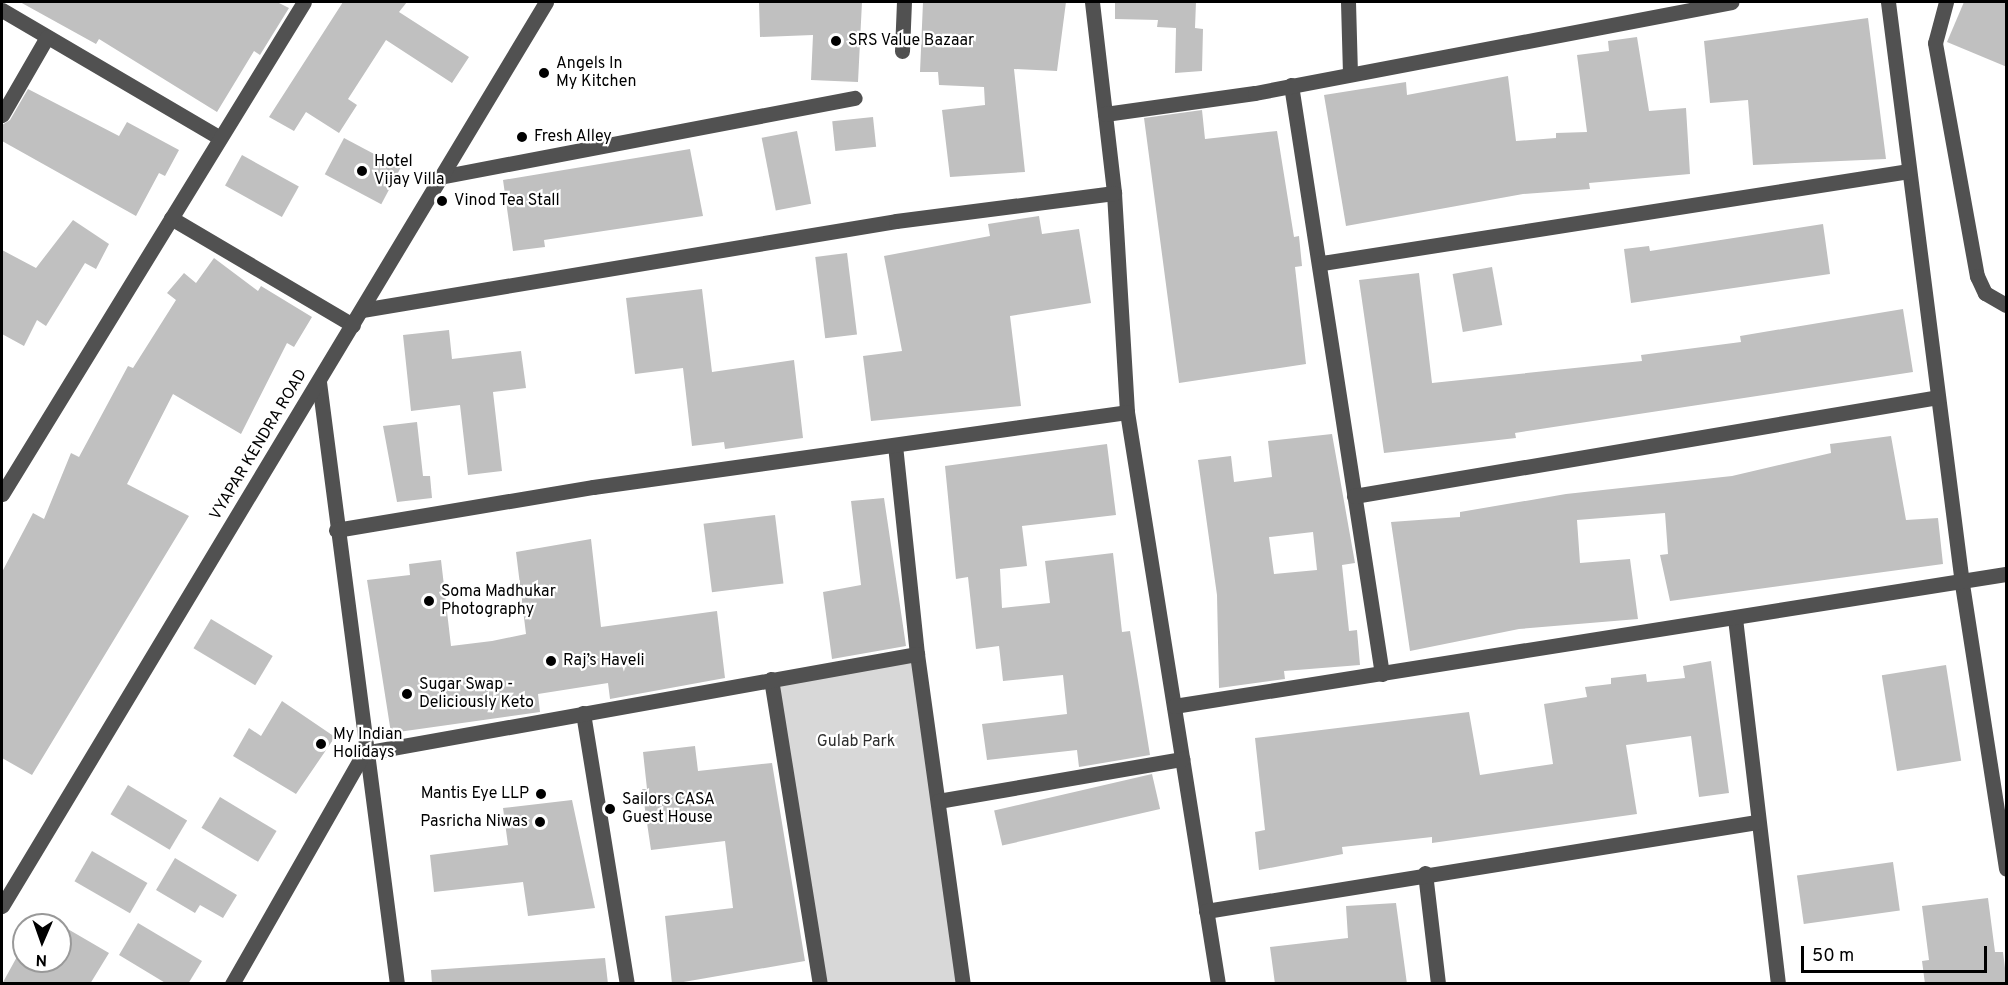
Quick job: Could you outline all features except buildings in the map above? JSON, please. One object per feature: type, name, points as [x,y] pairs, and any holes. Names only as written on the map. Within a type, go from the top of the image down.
[{"type":"street","points":[[2,494],[171,218],[217,136],[304,2]]},
{"type":"street","name":"VYAPAR KENDRA ROAD","points":[[2,906],[445,176],[546,2]]},
{"type":"street","points":[[902,51],[904,2]]},
{"type":"street","points":[[1092,2],[1114,193],[1127,412],[1218,984]]},
{"type":"street","points":[[1348,2],[1350,73]]},
{"type":"street","points":[[1105,114],[1291,85],[1731,2]]},
{"type":"street","points":[[1888,2],[1962,584],[2007,869]]},
{"type":"street","points":[[1946,2],[1935,43],[1977,276],[1985,293],[2007,305]]},
{"type":"street","points":[[2,10],[217,136]]},
{"type":"street","points":[[2,115],[48,37]]},
{"type":"street","points":[[1291,85],[1322,263],[1354,496],[1382,674]]},
{"type":"street","points":[[445,176],[855,98]]},
{"type":"street","points":[[1322,263],[1909,171]]},
{"type":"street","points":[[362,310],[896,221],[1114,193]]},
{"type":"street","points":[[171,218],[353,326]]},
{"type":"street","points":[[319,382],[364,753],[397,984]]},
{"type":"street","points":[[1354,496],[1938,397]]},
{"type":"street","points":[[336,530],[1127,412]]},
{"type":"street","points":[[895,445],[917,654],[963,984]]},
{"type":"street","points":[[1174,706],[1962,584],[2007,574]]},
{"type":"street","points":[[1735,618],[1757,822],[1778,984]]},
{"type":"street","points":[[232,984],[364,753],[917,654]]},
{"type":"street","points":[[771,680],[820,984]]},
{"type":"street","points":[[583,713],[627,984]]},
{"type":"street","points":[[938,801],[1182,759]]},
{"type":"street","points":[[1206,911],[1425,873],[1757,822]]},
{"type":"street","points":[[1425,873],[1438,984]]},
{"type":"green space","name":"Gulab Park","points":[[917,654],[963,983],[814,984],[770,675]]},
{"type":"place","name":"SRS Value Bazaar","points":[[836,41]]},
{"type":"place","name":"Angels In My Kitchen","points":[[544,73]]},
{"type":"place","name":"Fresh Alley","points":[[522,137]]},
{"type":"place","name":"Hotel Vijay Villa","points":[[362,171]]},
{"type":"place","name":"Vinod Tea Stall","points":[[442,201]]},
{"type":"place","name":"Soma Madhukar Photography","points":[[429,601]]},
{"type":"place","name":"Raj’s Haveli","points":[[551,661]]},
{"type":"place","name":"Sugar Swap - Deliciously Keto","points":[[407,694]]},
{"type":"place","name":"My Indian Holidays","points":[[321,744]]},
{"type":"place","name":"Mantis Eye LLP","points":[[541,794]]},
{"type":"place","name":"Sailors CASA Guest House","points":[[610,809]]},
{"type":"place","name":"Pasricha Niwas","points":[[540,822]]}]
